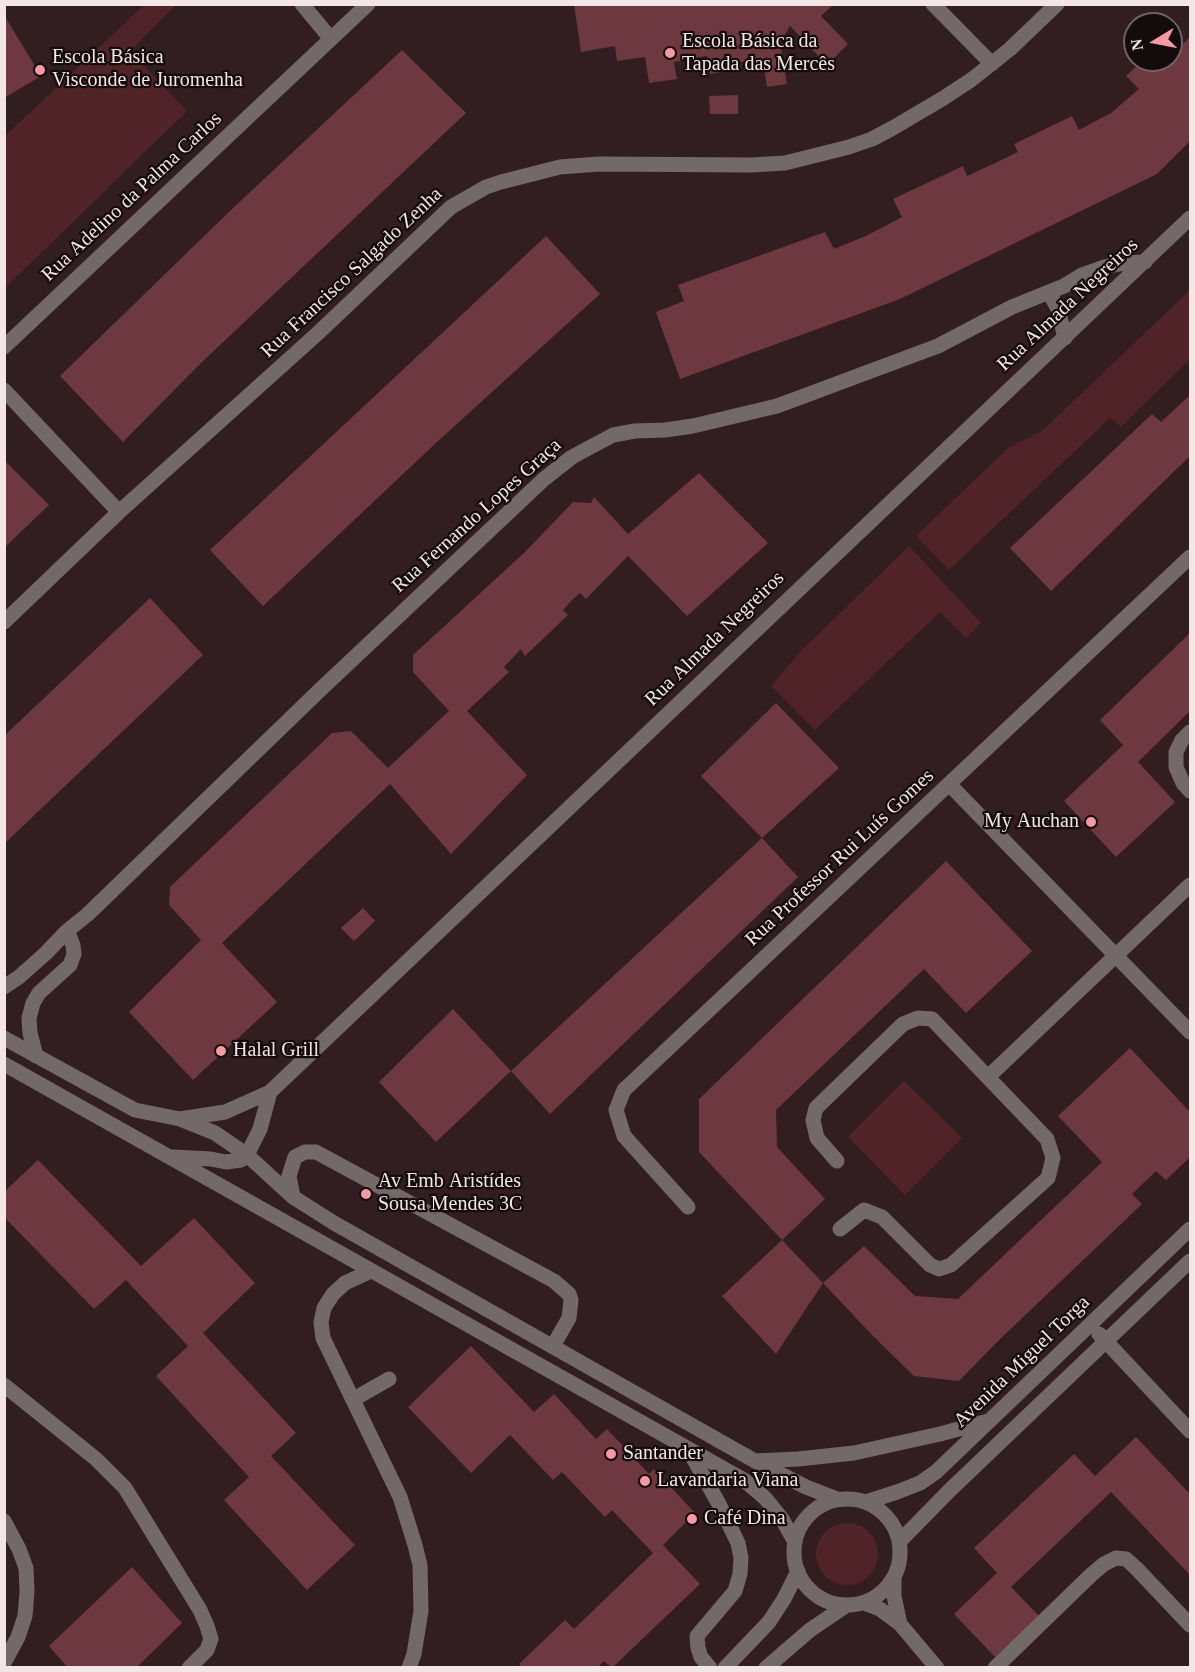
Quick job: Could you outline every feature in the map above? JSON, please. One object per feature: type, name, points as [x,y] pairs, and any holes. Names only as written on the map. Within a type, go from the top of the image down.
[{"type":"street","points":[[302,4],[332,39]]},
{"type":"street","name":"Rua Adelino da Palma Carlos","points":[[4,347],[368,4]]},
{"type":"street","points":[[933,4],[992,64]]},
{"type":"street","name":"Rua Francisco Salgado Zenha","points":[[4,622],[119,512],[317,334],[451,207],[486,188],[536,172],[576,165],[785,163],[849,147],[872,139],[942,99],[992,64],[1057,4]]},
{"type":"street","name":"Rua Almada Negreiros","points":[[180,1119],[225,1112],[270,1092],[1191,218]]},
{"type":"street","name":"Rua Fernando Lopes Graça","points":[[4,987],[46,953],[67,931],[87,915],[322,688],[535,487],[572,457],[613,435],[693,426],[777,406],[938,346],[1082,275],[1104,267],[1145,262]]},
{"type":"street","points":[[1049,292],[1058,309],[1065,338]]},
{"type":"street","points":[[4,390],[119,512]]},
{"type":"street","name":"Rua Professor Rui Luís Gomes","points":[[688,1207],[624,1136],[616,1110],[624,1090],[1191,557]]},
{"type":"street","points":[[1191,732],[1182,740],[1176,752],[1176,767],[1183,783],[1191,791]]},
{"type":"street","points":[[949,784],[1191,1032]]},
{"type":"street","points":[[988,1077],[1191,885]]},
{"type":"street","points":[[36,1056],[29,1018],[33,1003],[39,993],[70,965],[74,954],[67,931]]},
{"type":"street","points":[[837,1161],[817,1138],[813,1120],[816,1108],[903,1024],[918,1018],[932,1019],[988,1077],[1047,1139],[1053,1158],[1048,1178],[951,1265],[939,1269],[930,1265],[882,1217],[864,1210],[840,1229]]},
{"type":"street","points":[[4,1038],[135,1110],[180,1119],[215,1133],[248,1155],[293,1197],[333,1223],[755,1461],[806,1487],[837,1499]]},
{"type":"street","points":[[4,1065],[744,1480],[765,1498],[782,1519],[795,1542]]},
{"type":"street","points":[[170,1157],[235,1162],[248,1155],[260,1129],[270,1092]]},
{"type":"street","points":[[293,1197],[289,1176],[295,1156],[305,1152],[316,1152],[554,1281],[569,1294],[571,1300],[569,1318],[553,1347]]},
{"type":"street","name":"Avenida Miguel Torga","points":[[866,1502],[920,1482],[957,1453],[1191,1229]]},
{"type":"street","points":[[899,1542],[950,1490],[1191,1261]]},
{"type":"street","points":[[371,1271],[345,1283],[333,1294],[324,1308],[321,1322],[323,1338],[400,1497],[416,1545],[420,1565],[421,1611],[410,1668]]},
{"type":"street","points":[[1090,1325],[1191,1431]]},
{"type":"street","points":[[354,1399],[389,1379]]},
{"type":"street","points":[[4,1385],[96,1459],[125,1488],[200,1610],[207,1626],[211,1639],[207,1650],[189,1668]]},
{"type":"street","points":[[755,1461],[854,1453],[990,1421]]},
{"type":"street","points":[[688,1449],[724,1514],[738,1543],[741,1558],[740,1574],[735,1591],[697,1636],[701,1657],[710,1668]]},
{"type":"street","points":[[864,1603],[886,1588],[894,1578],[900,1561],[899,1542],[893,1525],[881,1511],[866,1502],[851,1498],[837,1499],[822,1505],[810,1514],[800,1527],[795,1542],[794,1557],[798,1571],[806,1585],[817,1596],[831,1603],[847,1605],[864,1603],[880,1609],[900,1624],[937,1668]]},
{"type":"street","points":[[4,1521],[26,1568],[27,1592],[22,1627],[4,1663]]},
{"type":"street","points":[[995,1668],[1090,1575],[1116,1558],[1126,1559],[1191,1625]]},
{"type":"street","points":[[725,1668],[769,1622],[798,1571]]},
{"type":"street","points":[[894,1578],[894,1596],[900,1624]]},
{"type":"street","points":[[766,1668],[810,1630],[847,1605]]},
{"type":"shaded area","points":[[145,4],[176,5],[130,51],[187,111],[5,288],[5,136]]},
{"type":"shaded area","points":[[1190,290],[1190,359],[1121,427],[1110,418],[949,570],[916,536],[1008,448],[1042,431]]},
{"type":"shaded area","points":[[909,546],[981,623],[966,638],[940,612],[815,730],[771,686],[801,651]]},
{"type":"shaded area","points":[[904,1081],[962,1138],[905,1195],[848,1137]]},
{"type":"shaded area","points":[[847,1523],[869,1532],[878,1554],[869,1576],[847,1585],[825,1576],[816,1554],[825,1532]]},
{"type":"building","points":[[574,4],[834,4],[821,16],[848,44],[827,65],[790,26],[780,43],[787,84],[767,87],[763,60],[740,62],[741,69],[710,74],[707,56],[674,62],[677,79],[649,83],[645,57],[617,61],[615,46],[581,52]]},
{"type":"building","points":[[4,15],[41,76],[4,98]]},
{"type":"building","points":[[1190,37],[1190,141],[1157,174],[900,299],[680,379],[656,312],[684,301],[678,285],[825,232],[834,249],[868,235],[902,217],[893,199],[963,166],[967,176],[993,164],[1018,152],[1014,144],[1072,116],[1079,130],[1111,113],[1139,89],[1126,76],[1130,72],[1183,72],[1183,44]]},
{"type":"building","points":[[402,50],[466,113],[201,363],[123,442],[60,376],[232,209]]},
{"type":"building","points":[[738,95],[738,114],[710,114],[709,96]]},
{"type":"building","points":[[546,236],[600,294],[437,442],[263,606],[210,550]]},
{"type":"building","points":[[1190,395],[1190,456],[1051,591],[1010,548],[1152,414],[1161,422]]},
{"type":"building","points":[[4,460],[49,505],[4,548]]},
{"type":"building","points":[[699,473],[768,543],[687,616],[628,556],[586,599],[580,593],[572,600],[563,610],[568,615],[525,656],[521,649],[504,667],[509,672],[467,711],[527,775],[451,854],[390,784],[222,943],[277,1002],[193,1080],[129,1012],[201,940],[169,905],[170,887],[332,733],[351,731],[388,768],[449,711],[413,672],[413,655],[525,552],[573,502],[591,503],[594,497],[628,534]]},
{"type":"building","points":[[150,598],[203,655],[4,844],[4,736]]},
{"type":"building","points":[[1190,633],[1190,711],[1138,762],[1175,802],[1116,857],[1064,801],[1123,745],[1100,720]]},
{"type":"building","points":[[776,703],[839,768],[762,838],[701,776]]},
{"type":"building","points":[[762,838],[798,877],[550,1114],[511,1071]]},
{"type":"building","points":[[946,861],[1032,951],[966,1013],[924,969],[776,1110],[777,1147],[825,1199],[782,1240],[699,1152],[699,1099]]},
{"type":"building","points":[[363,908],[375,921],[354,941],[341,928]]},
{"type":"building","points":[[453,1009],[511,1071],[436,1142],[379,1082]]},
{"type":"building","points":[[1130,1048],[1190,1112],[1190,1157],[1166,1180],[1156,1171],[1132,1194],[1142,1204],[959,1381],[914,1376],[823,1283],[864,1246],[915,1296],[958,1299],[1102,1162],[1058,1116]]},
{"type":"building","points":[[38,1160],[141,1266],[194,1218],[255,1283],[203,1333],[296,1433],[271,1456],[355,1545],[307,1590],[224,1500],[249,1477],[156,1376],[188,1346],[126,1280],[94,1309],[4,1217],[4,1192]]},
{"type":"building","points":[[782,1240],[823,1283],[776,1354],[722,1296]]},
{"type":"building","points":[[471,1346],[534,1412],[554,1394],[596,1439],[607,1429],[649,1474],[654,1469],[695,1513],[663,1545],[700,1584],[612,1668],[604,1661],[597,1668],[522,1668],[519,1664],[565,1620],[574,1629],[653,1553],[612,1510],[605,1517],[562,1472],[553,1480],[510,1435],[471,1473],[408,1407]]},
{"type":"building","points":[[1136,1437],[1190,1494],[1190,1575],[1111,1492],[1011,1587],[1039,1616],[995,1657],[954,1614],[997,1573],[974,1548],[1074,1454],[1095,1476]]},
{"type":"building","points":[[132,1567],[182,1623],[136,1668],[68,1668],[49,1646]]},
{"type":"place","name":"Escola Básica da Tapada das Mercês","points":[[670,53]]},
{"type":"place","name":"Escola Básica Visconde de Juromenha","points":[[40,70]]},
{"type":"place","name":"My Auchan","points":[[1091,822]]},
{"type":"place","name":"Halal Grill","points":[[221,1051]]},
{"type":"place","name":"Av Emb Aristídes Sousa Mendes 3C","points":[[366,1194]]},
{"type":"place","name":"Santander","points":[[611,1454]]},
{"type":"place","name":"Lavandaria Viana","points":[[645,1481]]},
{"type":"place","name":"Café Dina","points":[[692,1519]]}]
